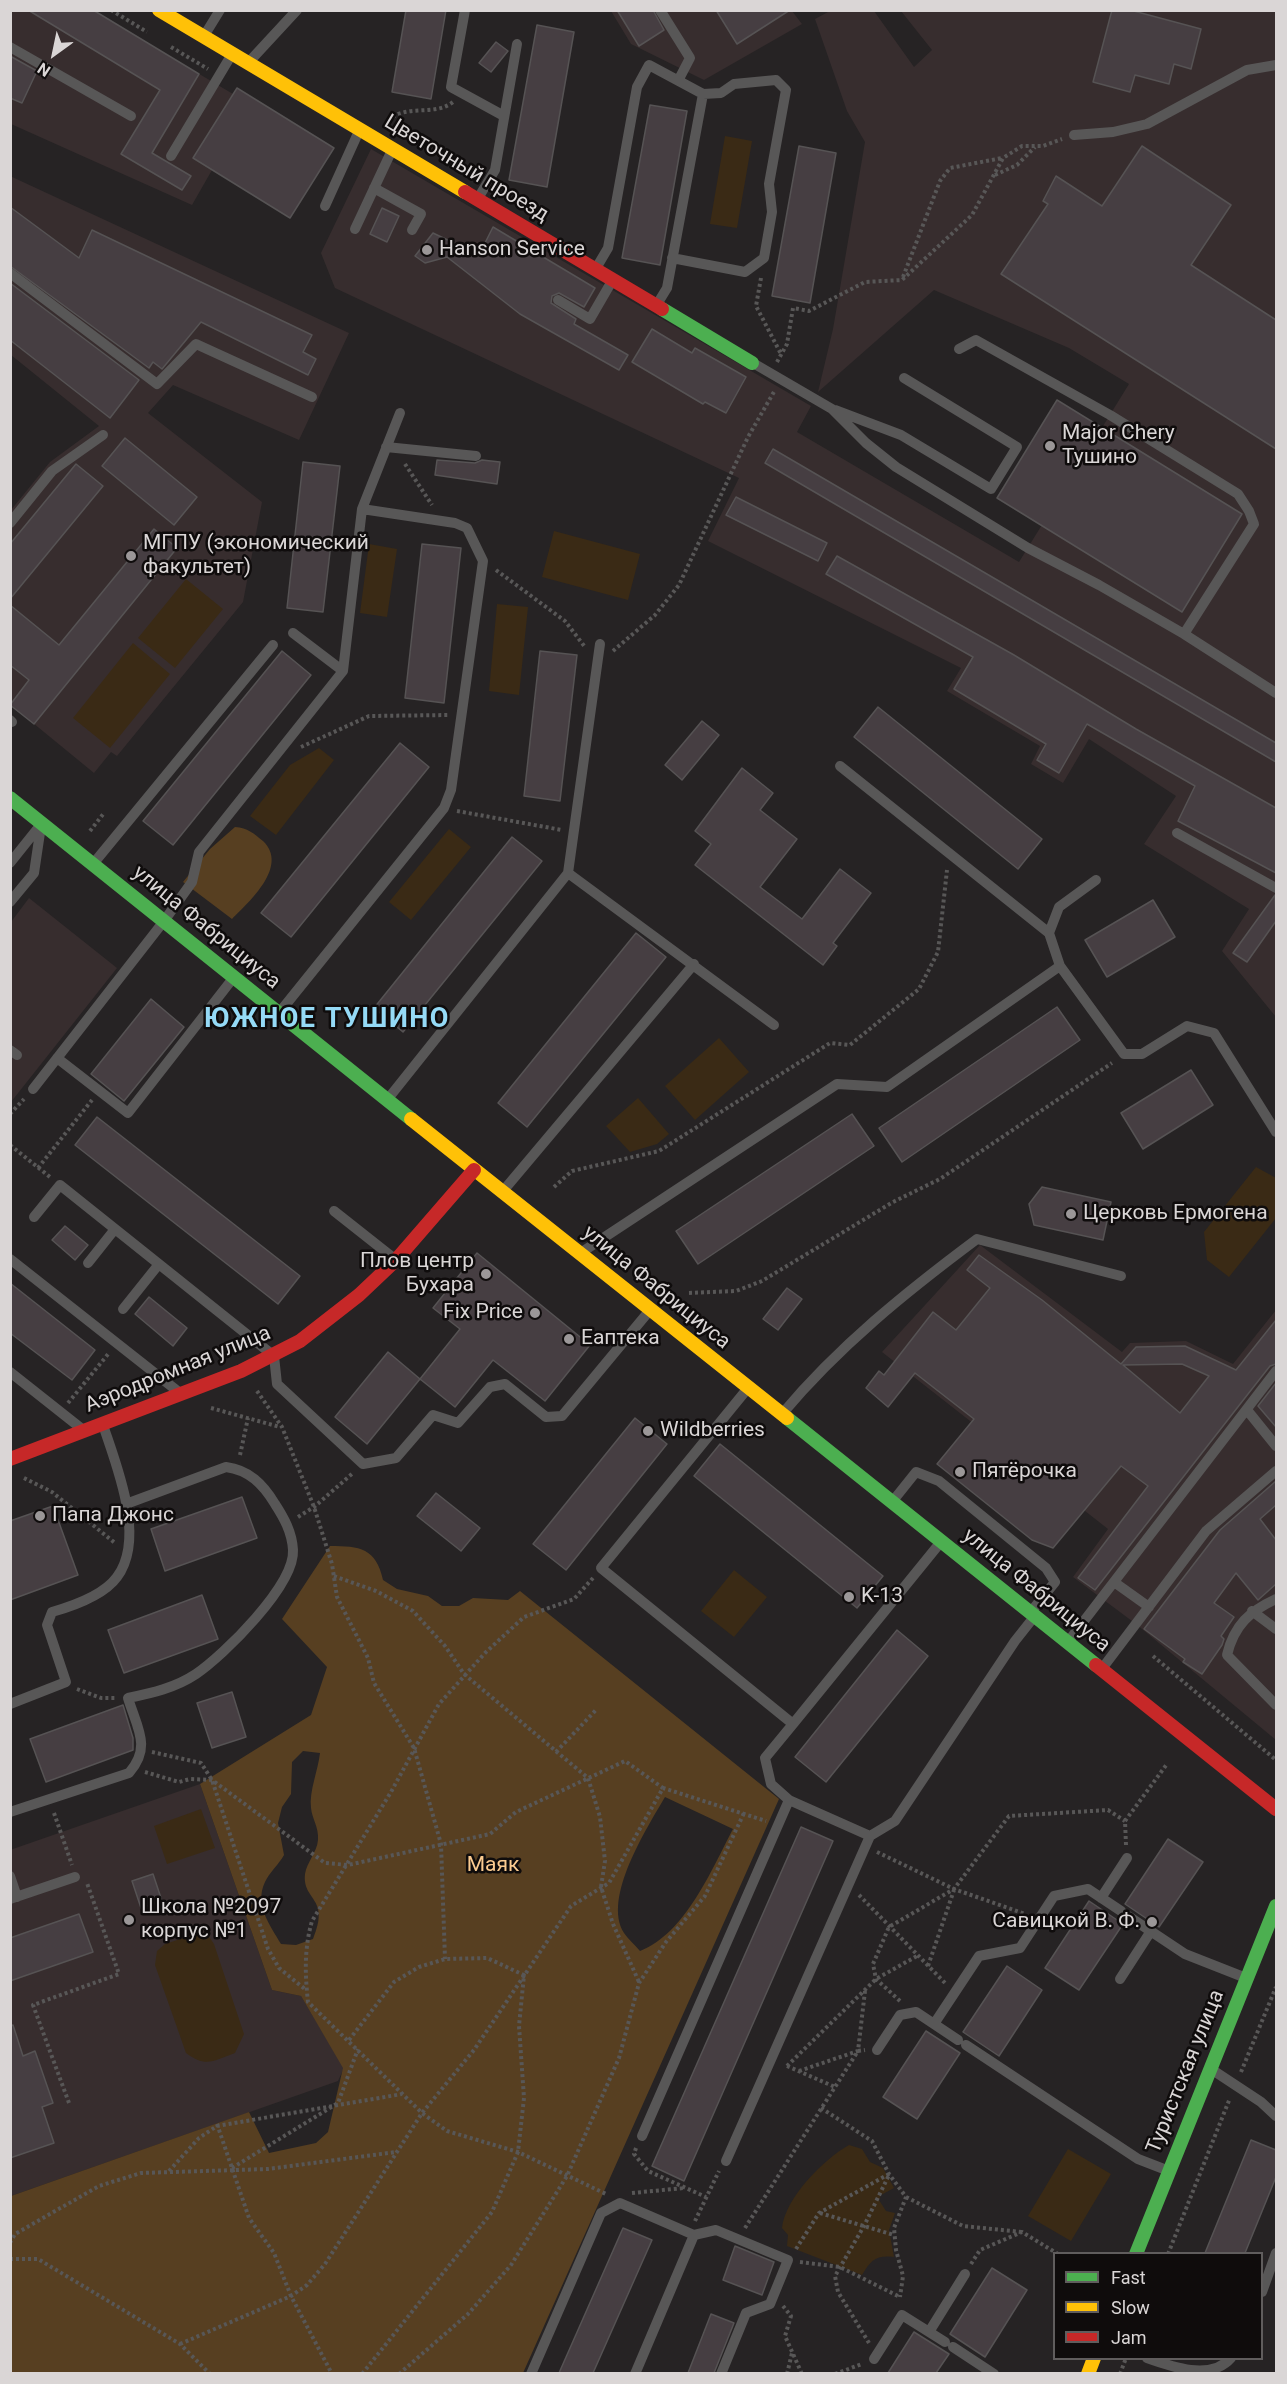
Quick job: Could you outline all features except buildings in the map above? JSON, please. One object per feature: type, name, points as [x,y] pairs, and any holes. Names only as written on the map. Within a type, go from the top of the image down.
[{"type":"main road","name":"Цветочный проезд","points":[[159,10],[752,363]]},
{"type":"main road","name":"улица Фабрициуса","points":[[10,798],[1276,1809]]},
{"type":"main road","name":"Аэродромная улица","points":[[10,1459],[182,1395],[274,1356],[337,1313],[396,1260],[474,1170]]},
{"type":"main road","name":"Туристская улица","points":[[1136,2252],[1276,1906]]},
{"type":"lane","points":[[203,37],[220,10]]},
{"type":"lane","points":[[248,64],[297,10]]},
{"type":"lane","points":[[465,10],[451,87],[504,116]]},
{"type":"lane","points":[[660,10],[690,58],[679,80]]},
{"type":"lane","points":[[477,200],[495,170],[517,44]]},
{"type":"lane","points":[[10,46],[131,116]]},
{"type":"lane","points":[[171,156],[232,53]]},
{"type":"lane","points":[[595,271],[608,248],[637,87],[649,64],[703,94],[721,93],[734,84],[776,80],[786,90],[769,184],[772,213],[764,258],[745,272],[672,258]]},
{"type":"lane","points":[[1074,135],[1113,132],[1147,123],[1247,70],[1276,64]]},
{"type":"lane","points":[[656,306],[667,288],[703,94]]},
{"type":"lane","points":[[325,206],[360,130]]},
{"type":"lane","points":[[355,229],[393,150]]},
{"type":"lane","points":[[374,188],[422,214],[412,230]]},
{"type":"lane","points":[[10,273],[157,384],[196,344],[312,397]]},
{"type":"lane","points":[[558,300],[590,319],[612,281]]},
{"type":"lane","points":[[959,349],[976,340],[1110,415],[1238,494],[1254,524],[1184,634]]},
{"type":"lane","points":[[752,363],[832,409],[901,435],[991,489],[1017,447],[904,378]]},
{"type":"lane","points":[[832,409],[866,443],[896,467],[1028,548],[1099,585],[1184,634],[1276,693]]},
{"type":"lane","points":[[33,1089],[192,882],[199,852],[343,671],[362,509],[391,448],[400,413]]},
{"type":"lane","points":[[10,523],[52,471],[103,435]]},
{"type":"lane","points":[[391,448],[476,456]]},
{"type":"lane","points":[[278,1013],[444,808],[451,790],[483,561],[467,528],[446,522],[362,509]]},
{"type":"lane","points":[[294,633],[343,671]]},
{"type":"lane","points":[[387,1100],[568,873],[600,644]]},
{"type":"lane","points":[[93,864],[273,645]]},
{"type":"lane","points":[[840,766],[1049,933],[1060,966],[1124,1054],[1142,1054],[1187,1026],[1214,1033],[1276,1132]]},
{"type":"lane","points":[[10,862],[42,823]]},
{"type":"lane","points":[[10,902],[34,873],[42,823]]},
{"type":"lane","points":[[1177,833],[1276,888]]},
{"type":"lane","points":[[568,873],[774,1025]]},
{"type":"lane","points":[[1049,933],[1059,907],[1096,880]]},
{"type":"lane","points":[[502,1192],[694,964]]},
{"type":"lane","points":[[579,1254],[837,1084],[887,1088],[1060,966]]},
{"type":"lane","points":[[57,1058],[128,1113],[234,978]]},
{"type":"lane","points":[[34,1217],[60,1185],[274,1356],[278,1384],[363,1464],[396,1458],[433,1415],[458,1423],[490,1387],[505,1384],[546,1417],[562,1416],[650,1310]]},
{"type":"lane","points":[[334,1210],[396,1260]]},
{"type":"lane","points":[[88,1263],[115,1228]]},
{"type":"lane","points":[[782,1414],[806,1385],[888,1306],[977,1239],[1121,1276]]},
{"type":"lane","points":[[10,1259],[182,1395]]},
{"type":"lane","points":[[123,1309],[159,1264]]},
{"type":"lane","points":[[1067,1643],[1276,1371]]},
{"type":"lane","points":[[10,1372],[85,1431]]},
{"type":"lane","points":[[748,1388],[601,1568],[793,1724]]},
{"type":"lane","points":[[1247,1410],[1276,1446]]},
{"type":"lane","points":[[10,1704],[66,1682],[47,1625],[52,1612],[99,1592],[117,1578],[129,1554],[126,1504],[103,1424]]},
{"type":"lane","points":[[10,1812],[129,1773],[139,1762],[143,1750],[128,1698],[165,1690],[196,1674],[220,1655],[248,1625],[287,1574],[293,1552],[287,1523],[266,1488],[237,1469],[226,1467],[126,1504]]},
{"type":"lane","points":[[1101,1670],[1206,1531],[1276,1471]]},
{"type":"lane","points":[[726,2161],[868,1841],[895,1821],[1055,1582],[1046,1568],[939,1481],[916,1472],[892,1502]]},
{"type":"lane","points":[[868,1841],[789,1800],[771,1784],[765,1758],[942,1541]]},
{"type":"lane","points":[[1114,1582],[1149,1607]]},
{"type":"lane","points":[[1276,1599],[1252,1611],[1231,1640],[1227,1655],[1276,1705]]},
{"type":"lane","points":[[1252,1611],[1276,1629]]},
{"type":"lane","points":[[642,2136],[789,1800]]},
{"type":"lane","points":[[1101,1898],[1127,1858]]},
{"type":"lane","points":[[10,1876],[14,1898],[75,1877]]},
{"type":"lane","points":[[934,2024],[979,1956],[1020,1948],[1054,1896],[1088,1890],[1185,1954],[1246,1978]]},
{"type":"lane","points":[[1120,1979],[1151,1931]]},
{"type":"lane","points":[[877,2050],[900,2015],[913,2013],[962,2042],[1138,2159],[1169,2171]]},
{"type":"lane","points":[[1210,2069],[1235,2084],[1276,2116]]},
{"type":"lane","points":[[531,2373],[602,2213],[620,2203],[694,2235],[716,2230],[788,2260],[770,2304],[746,2313],[721,2373]]},
{"type":"lane","points":[[635,2373],[694,2235]]},
{"type":"lane","points":[[1263,2289],[1276,2253]]},
{"type":"lane","points":[[929,2332],[965,2274]]},
{"type":"lane","points":[[876,2356],[902,2315],[994,2373]]},
{"type":"lane","points":[[1155,2360],[1202,2372],[1226,2364],[1229,2360]]},
{"type":"path","points":[[382,129],[390,118],[403,111],[438,110],[451,105],[462,93]]},
{"type":"path","points":[[902,280],[940,181],[950,168],[979,160],[1003,158],[1022,146],[1035,146],[1074,135]]},
{"type":"path","points":[[995,175],[1017,165],[1035,146]]},
{"type":"path","points":[[777,363],[787,344],[793,308],[809,311],[846,289],[865,282],[902,280],[972,215],[1003,158]]},
{"type":"path","points":[[764,258],[756,306],[781,355]]},
{"type":"path","points":[[483,561],[572,627],[597,665],[655,615],[679,585],[748,437],[782,380]]},
{"type":"path","points":[[391,448],[446,522]]},
{"type":"path","points":[[280,749],[299,749],[369,716],[461,715]]},
{"type":"path","points":[[444,808],[573,832]]},
{"type":"path","points":[[90,831],[104,813]]},
{"type":"path","points":[[554,1187],[572,1171],[659,1151],[830,1043],[850,1045],[919,989],[938,952],[949,854]]},
{"type":"path","points":[[689,1293],[736,1291],[762,1281],[893,1202],[939,1179],[1124,1054]]},
{"type":"path","points":[[10,1114],[33,1089]]},
{"type":"path","points":[[38,1168],[99,1091]]},
{"type":"path","points":[[10,1145],[60,1185]]},
{"type":"path","points":[[61,1412],[117,1343]]},
{"type":"path","points":[[257,1391],[282,1427],[314,1507],[334,1576],[337,1597],[368,1658],[374,1683],[414,1748],[441,1845],[445,1959]]},
{"type":"path","points":[[211,1408],[282,1427]]},
{"type":"path","points":[[237,1469],[248,1418]]},
{"type":"path","points":[[314,1507],[363,1464]]},
{"type":"path","points":[[23,1478],[60,1498],[129,1554]]},
{"type":"path","points":[[598,2191],[518,2152],[447,2131],[422,2112],[308,2002],[306,1944],[312,1921],[348,1865],[439,1704],[464,1674],[525,1617],[574,1599],[601,1568]]},
{"type":"path","points":[[334,1576],[376,1591],[413,1611],[445,1646],[464,1674],[588,1778],[601,1828],[605,1862],[601,1887],[613,1924],[639,1983]]},
{"type":"path","points":[[1154,1656],[1276,1760]]},
{"type":"path","points":[[66,1682],[81,1691],[101,1698],[128,1698]]},
{"type":"path","points":[[556,1752],[596,1710]]},
{"type":"path","points":[[143,1750],[201,1763],[212,1780],[268,1949],[279,1968],[307,1991]]},
{"type":"path","points":[[151,1774],[179,1782],[190,1779],[212,1780],[326,1863],[348,1865],[490,1834],[516,1812],[625,1761],[663,1788],[778,1825]]},
{"type":"path","points":[[1127,1858],[1125,1821],[1167,1764]]},
{"type":"path","points":[[180,2344],[291,2296],[307,2285],[324,2264],[422,2112],[474,2050],[571,1906],[609,1883],[663,1788]]},
{"type":"path","points":[[50,1800],[75,1877],[90,1885],[119,1974],[33,2005],[69,2103]]},
{"type":"path","points":[[928,1966],[954,1889],[1009,1816],[1108,1810],[1125,1821]]},
{"type":"path","points":[[399,2373],[468,2314],[511,2265],[567,2176],[619,2058],[639,1983],[666,1942],[705,1896],[744,1813]]},
{"type":"path","points":[[868,1841],[954,1889],[1040,1918]]},
{"type":"path","points":[[847,1889],[859,1895],[955,1993]]},
{"type":"path","points":[[913,2013],[876,1979],[873,1964],[890,1927],[954,1889]]},
{"type":"path","points":[[787,2066],[876,1979],[917,1956]]},
{"type":"path","points":[[349,2040],[394,1982],[419,1967],[445,1959],[487,1958],[524,1975]]},
{"type":"path","points":[[362,2373],[492,2212],[518,2152],[524,2098],[519,2026],[524,1975]]},
{"type":"path","points":[[1168,2252],[1276,1987]]},
{"type":"path","points":[[741,2240],[747,2223],[858,2051],[865,1990]]},
{"type":"path","points":[[231,2169],[338,2103],[358,2049]]},
{"type":"path","points":[[799,2071],[858,2051],[877,2050]]},
{"type":"path","points":[[772,2059],[835,2087]]},
{"type":"path","points":[[168,2172],[199,2138],[217,2125],[402,2094]]},
{"type":"path","points":[[820,2108],[872,2141],[889,2174],[906,2197],[963,2226],[1022,2232],[1056,2252]]},
{"type":"path","points":[[217,2125],[249,2218],[274,2253],[291,2296],[332,2373]]},
{"type":"path","points":[[642,2136],[634,2154],[648,2171],[705,2199],[715,2176],[726,2161]]},
{"type":"path","points":[[10,2243],[15,2234],[99,2186],[141,2173],[268,2169],[397,2152]]},
{"type":"path","points":[[795,2249],[819,2213],[889,2174]]},
{"type":"path","points":[[835,2373],[876,2356],[838,2292],[835,2276],[864,2226],[889,2174]]},
{"type":"path","points":[[620,2203],[634,2192],[684,2188]]},
{"type":"path","points":[[902,2315],[900,2297],[903,2276],[894,2229],[906,2197]]},
{"type":"path","points":[[819,2213],[894,2235]]},
{"type":"path","points":[[965,2274],[980,2250],[1022,2232]]},
{"type":"path","points":[[10,2259],[39,2259],[180,2344],[210,2373]]},
{"type":"path","points":[[788,2260],[840,2267],[900,2297]]},
{"type":"path","points":[[774,2294],[791,2316],[785,2336],[802,2373]]},
{"type":"path","points":[[787,2373],[792,2352]]},
{"type":"shaded area","points":[[11,11],[93,11],[233,94],[194,158],[212,170],[192,205],[11,124]]},
{"type":"shaded area","points":[[611,11],[792,11],[802,24],[704,80],[631,44]]},
{"type":"shaded area","points":[[830,11],[874,11],[914,67],[932,50],[901,11],[1276,11],[1276,1017],[1222,951],[1249,909],[1144,844],[1176,796],[1089,739],[1063,783],[1031,764],[1040,746],[947,691],[961,668],[708,541],[739,478],[335,288],[321,253],[371,149],[811,406],[797,432],[1019,562],[1129,384],[1069,348],[934,290],[818,392],[833,329],[865,142],[847,111],[815,19]]},
{"type":"shaded area","points":[[725,136],[752,141],[737,228],[710,224]]},
{"type":"shaded area","points":[[10,176],[349,333],[299,440],[173,385],[148,413],[262,502],[243,602],[117,756],[111,752],[94,773],[11,705],[11,510],[50,462],[99,426],[11,355]]},
{"type":"shaded area","points":[[554,531],[640,554],[628,600],[542,577]]},
{"type":"shaded area","points":[[369,544],[397,549],[387,617],[360,613]]},
{"type":"shaded area","points":[[186,579],[223,609],[175,668],[138,638]]},
{"type":"shaded area","points":[[497,604],[528,607],[519,695],[489,691]]},
{"type":"shaded area","points":[[133,643],[170,674],[110,748],[73,718]]},
{"type":"shaded area","points":[[319,748],[334,760],[276,835],[250,816],[290,765]]},
{"type":"shaded area","points":[[449,829],[471,847],[411,920],[389,902]]},
{"type":"shaded area","points":[[29,898],[117,968],[11,1102],[11,922]]},
{"type":"shaded area","points":[[719,1038],[749,1072],[695,1120],[665,1086]]},
{"type":"shaded area","points":[[638,1098],[669,1134],[657,1144],[630,1152],[606,1126]]},
{"type":"shaded area","points":[[1256,1167],[1276,1178],[1276,1218],[1229,1277],[1207,1260],[1204,1232]]},
{"type":"shaded area","points":[[980,1245],[1122,1352],[1130,1343],[1186,1341],[1233,1364],[1276,1310],[1276,1740],[1136,1624],[1073,1577],[1108,1529],[882,1352]]},
{"type":"shaded area","points":[[734,1570],[767,1597],[734,1637],[701,1611]]},
{"type":"shaded area","name":"Школа №2097 корпус №1","points":[[200,1784],[272,1990],[301,1996],[344,2068],[338,2081],[11,2196],[10,1850]]},
{"type":"shaded area","points":[[201,1809],[215,1848],[167,1864],[154,1826]]},
{"type":"shaded area","points":[[196,1934],[208,1935],[214,1944],[244,2034],[235,2053],[210,2062],[193,2058],[186,2053],[155,1965],[157,1951],[165,1944]]},
{"type":"shaded area","points":[[849,2145],[862,2149],[870,2162],[883,2168],[894,2188],[881,2195],[879,2200],[886,2211],[895,2213],[889,2230],[894,2257],[878,2258],[862,2275],[787,2246],[788,2235],[782,2228],[790,2204],[807,2180],[828,2160]]},
{"type":"shaded area","points":[[1068,2149],[1111,2174],[1071,2241],[1028,2216]]},
{"type":"green space","points":[[235,827],[253,833],[263,841],[270,851],[272,861],[264,883],[232,919],[183,882],[210,849]]},
{"type":"green space","name":"Маяк","points":[[330,1546],[358,1548],[365,1551],[376,1561],[383,1580],[397,1589],[428,1596],[442,1606],[459,1606],[473,1598],[508,1600],[520,1591],[779,1799],[523,2373],[11,2373],[11,2196],[249,2112],[269,2153],[316,2143],[328,2132],[343,2068],[301,1996],[272,1990],[200,1784],[311,1715],[327,1667],[282,1619]],"holes":[[[303,1751],[320,1753],[311,1801],[318,1840],[305,1874],[305,1883],[318,1907],[318,1925],[313,1939],[296,1945],[281,1944],[262,1907],[262,1890],[284,1855],[278,1823],[282,1807],[291,1794],[292,1762]],[[665,1797],[733,1829],[696,1899],[684,1915],[656,1943],[640,1951],[624,1933],[619,1918],[619,1901],[623,1883],[638,1844]]]},
{"type":"traffic: fast","points":[[662,309],[752,363]]},
{"type":"traffic: fast","points":[[10,798],[411,1119]]},
{"type":"traffic: fast","points":[[787,1418],[1096,1665]]},
{"type":"traffic: fast","points":[[1137,2252],[1276,1906]]},
{"type":"traffic: slow","points":[[159,10],[465,192]]},
{"type":"traffic: slow","points":[[411,1119],[787,1418]]},
{"type":"traffic: slow","points":[[1088,2374],[1093,2360]]},
{"type":"traffic: jam","points":[[465,192],[662,309]]},
{"type":"traffic: jam","points":[[10,1459],[241,1371],[300,1341],[359,1295],[396,1260],[474,1170]]},
{"type":"traffic: jam","points":[[1096,1665],[1276,1809]]},
{"type":"place","name":"Hanson Service","points":[[427,250]]},
{"type":"place","name":"Major Chery Тушино","points":[[1050,446]]},
{"type":"place","name":"МГПУ (экономический факультет)","points":[[131,556]]},
{"type":"place","name":"Церковь Ермогена","points":[[1071,1214]]},
{"type":"place","name":"Плов центр Бухара","points":[[486,1274]]},
{"type":"place","name":"Fix Price","points":[[535,1313]]},
{"type":"place","name":"Еаптека","points":[[569,1339]]},
{"type":"place","name":"Wildberries","points":[[648,1431]]},
{"type":"place","name":"Пятёрочка","points":[[960,1472]]},
{"type":"place","name":"Папа Джонс","points":[[40,1516]]},
{"type":"place","name":"K-13","points":[[849,1597]]},
{"type":"place","name":"Школа №2097 корпус №1","points":[[129,1920]]},
{"type":"place","name":"Савицкой В. Ф.","points":[[1152,1922]]},
{"type":"district","name":"ЮЖНОЕ ТУШИНО","points":[[327,1020]]}]
